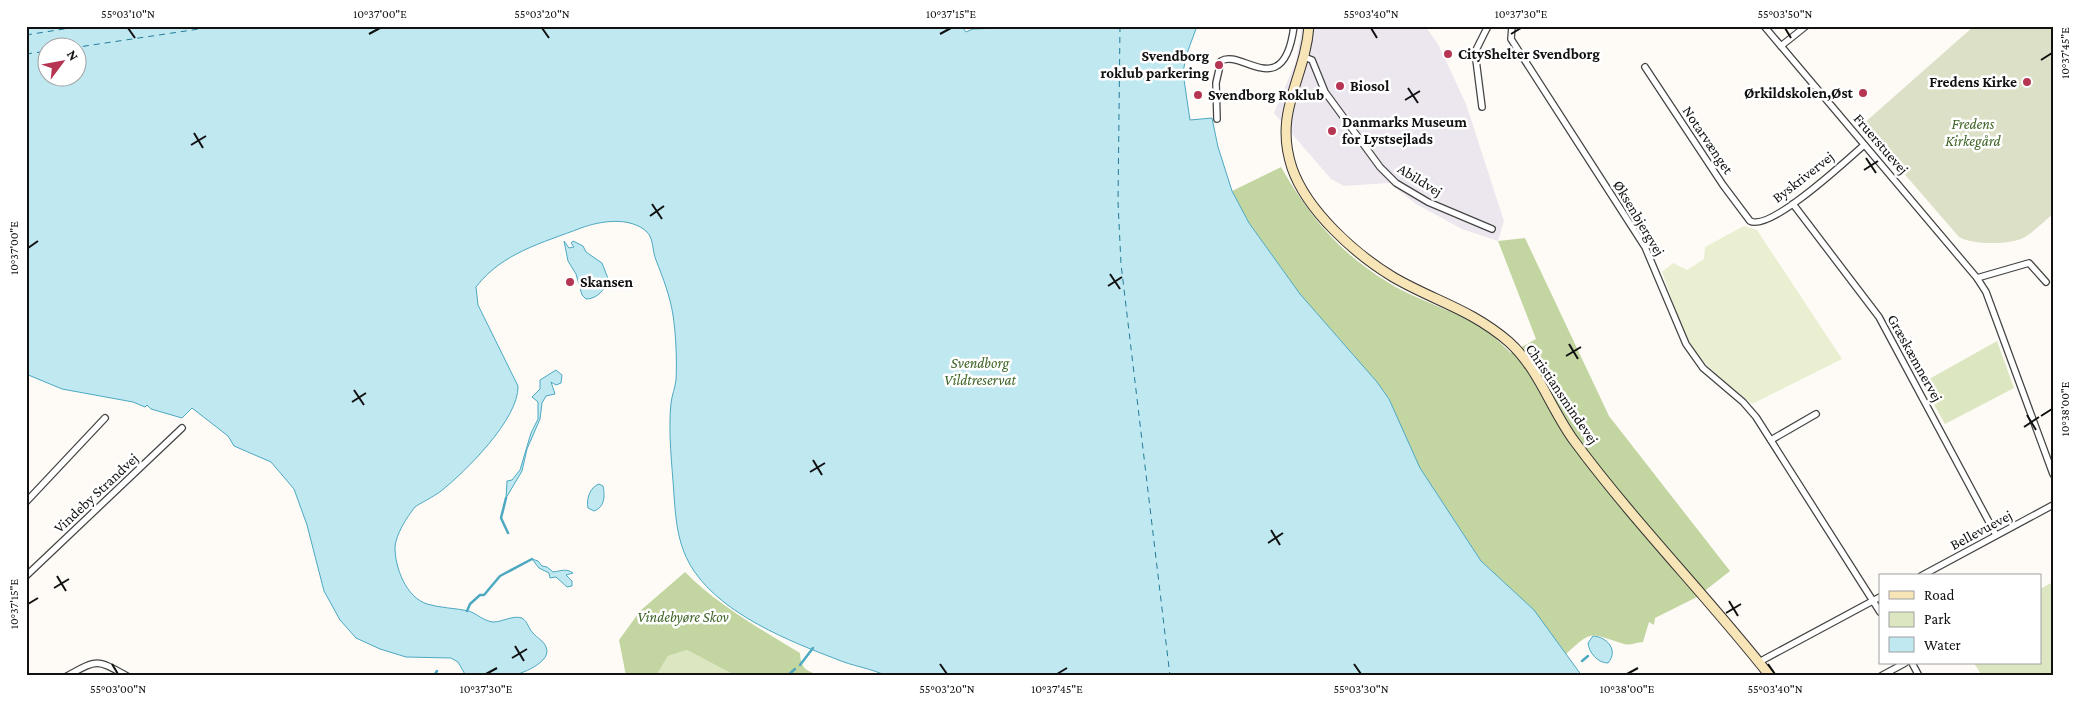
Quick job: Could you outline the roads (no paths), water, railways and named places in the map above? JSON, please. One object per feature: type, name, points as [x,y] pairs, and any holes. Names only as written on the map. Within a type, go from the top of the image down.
[{"type":"street","points":[[1217,120],[1216,84],[1221,61],[1226,58],[1231,59],[1256,69],[1274,67],[1283,60],[1289,50],[1294,26]]},
{"type":"street","name":"Christiansmindevej","points":[[1309,26],[1304,57],[1287,107],[1285,140],[1293,169],[1314,205],[1344,240],[1363,256],[1394,277],[1474,315],[1510,344],[1527,362],[1573,440],[1770,676]]},
{"type":"street","points":[[1482,107],[1474,52],[1488,26]]},
{"type":"street","name":"Øksenbjergvej","points":[[1512,26],[1511,39],[1645,247],[1686,344],[1704,368],[1743,402],[1757,417],[1879,610]]},
{"type":"street","name":"Fruerstuevej","points":[[1764,26],[1977,278],[1986,292],[2053,474]]},
{"type":"street","points":[[1781,46],[1806,26]]},
{"type":"street","name":"Abildvej","points":[[1304,57],[1312,60],[1324,92],[1380,167],[1396,183],[1428,202],[1492,229]]},
{"type":"street","name":"Notarvænget","points":[[1645,67],[1723,185],[1750,222],[1754,224]]},
{"type":"street","name":"Byskrivervej","points":[[1754,224],[1760,223],[1793,204],[1864,145]]},
{"type":"street","name":"Græskæmnervej","points":[[1793,204],[1879,317],[1996,535]]},
{"type":"street","points":[[1977,278],[2029,263],[2046,282]]},
{"type":"street","points":[[1771,440],[1816,414]]},
{"type":"street","points":[[26,502],[105,418]]},
{"type":"street","name":"Vindeby Strandvej","points":[[26,576],[182,428]]},
{"type":"street","name":"Bellevuevej","points":[[1925,574],[2053,505]]},
{"type":"street","points":[[1760,662],[1879,598]]},
{"type":"street","points":[[67,676],[93,662],[99,662],[127,676]]},
{"type":"street","points":[[1881,676],[1903,664]]},
{"type":"street","points":[[1913,664],[1919,676]]},
{"type":"water","name":"Svendborg Vildtreservat","points":[[26,26],[965,26],[963,28],[966,32],[973,29],[1056,26],[1197,26],[1186,56],[1183,73],[1190,120],[1212,118],[1218,147],[1232,191],[1249,223],[1300,294],[1377,382],[1389,399],[1420,468],[1481,561],[1534,610],[1582,676],[887,676],[842,661],[778,635],[722,601],[694,571],[684,553],[677,525],[671,449],[671,403],[676,383],[676,339],[673,315],[649,235],[640,227],[624,222],[606,222],[589,226],[524,250],[510,257],[486,275],[476,287],[478,305],[518,386],[516,399],[510,414],[489,444],[451,482],[438,493],[415,507],[397,537],[395,547],[397,564],[403,581],[413,595],[420,600],[427,604],[469,611],[493,622],[518,617],[526,621],[531,631],[545,645],[547,653],[545,658],[534,667],[514,675],[466,676],[458,662],[451,658],[406,657],[380,649],[356,638],[340,620],[324,591],[307,525],[294,489],[271,462],[234,446],[228,436],[192,408],[182,418],[151,409],[147,405],[145,407],[133,402],[62,389],[26,374]]},
{"type":"water","points":[[564,241],[569,248],[574,247],[571,243],[573,241],[583,246],[586,252],[602,263],[609,281],[600,293],[590,299],[586,299],[582,295],[576,274],[568,261]]},
{"type":"water","points":[[556,370],[562,375],[561,383],[556,385],[551,382],[555,394],[546,396],[542,403],[540,419],[527,449],[522,471],[506,498],[507,481],[512,480],[520,470],[531,433],[538,419],[538,402],[532,397],[540,389],[540,380]]},
{"type":"water","points":[[599,484],[603,486],[603,501],[600,507],[594,511],[588,508],[588,497],[593,488]]},
{"type":"water","points":[[532,559],[553,572],[566,570],[573,573],[566,575],[572,581],[572,586],[567,587],[556,577],[550,578],[549,573],[539,568]]},
{"type":"water","points":[[1593,636],[1603,639],[1610,645],[1612,653],[1608,663],[1604,663],[1595,657],[1590,650],[1588,643]]},
{"type":"waterway","points":[[506,498],[501,518],[508,533]]},
{"type":"waterway","points":[[467,611],[470,604],[480,595],[484,595],[500,576],[532,559]]},
{"type":"waterway","points":[[800,665],[813,648]]},
{"type":"waterway","points":[[1582,661],[1588,656]]},
{"type":"waterway","points":[[787,676],[795,669]]},
{"type":"waterway","points":[[434,676],[437,671]]},
{"type":"place","name":"CityShelter Svendborg","points":[[1448,54]]},
{"type":"place","name":"Svendborg roklub parkering","points":[[1219,65]]},
{"type":"place","name":"Fredens Kirke","points":[[2027,82]]},
{"type":"place","name":"Biosol","points":[[1340,86]]},
{"type":"place","name":"Ørkildskolen,Øst","points":[[1863,93]]},
{"type":"place","name":"Svendborg Roklub","points":[[1198,95]]},
{"type":"place","name":"Danmarks Museum for Lystsejlads","points":[[1332,131]]},
{"type":"place","name":"Skansen","points":[[570,282]]},
{"type":"park label","name":"Fredens Kirkegård","points":[[1973,132]]},
{"type":"park label","name":"Vindebyøre Skov","points":[[683,617]]}]
